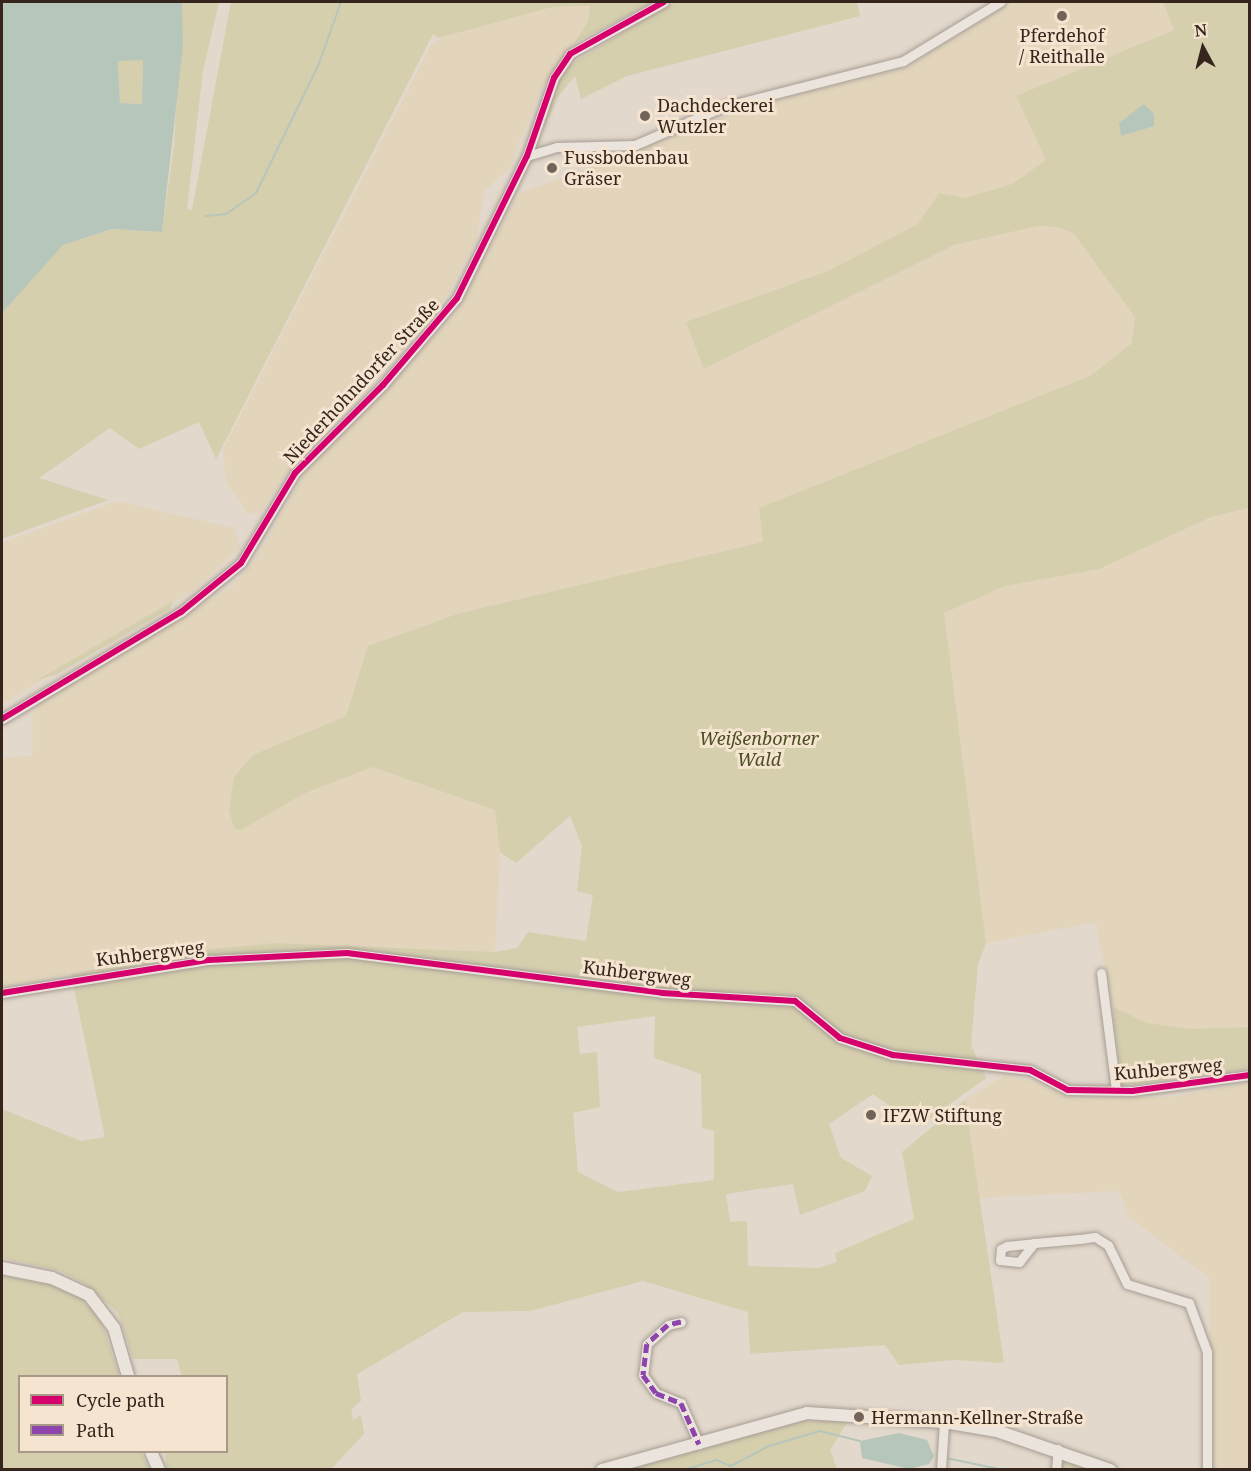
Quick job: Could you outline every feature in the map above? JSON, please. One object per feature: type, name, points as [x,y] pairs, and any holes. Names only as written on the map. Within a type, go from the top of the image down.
[{"type":"main road","points":[[2,1268],[52,1278],[89,1295],[114,1328],[127,1375]]},
{"type":"main road","points":[[602,1470],[807,1413],[944,1422],[1058,1449],[1110,1470]]},
{"type":"main road","points":[[150,1453],[159,1470]]},
{"type":"street","name":"Niederhohndorfer Straße","points":[[2,719],[181,612],[233,571],[301,465],[383,385],[457,298],[527,156],[542,105],[570,54],[664,2]]},
{"type":"street","points":[[527,156],[557,147],[635,145],[723,107],[903,61],[1000,2]]},
{"type":"street","name":"Kuhbergweg","points":[[2,993],[209,960],[347,953],[662,993],[795,1001],[840,1038],[893,1055],[987,1062],[1030,1070],[1068,1090],[1116,1090],[1250,1075]]},
{"type":"street","name":"Kuhbergweg","points":[[1101,973],[1116,1090]]},
{"type":"street","points":[[1034,1243],[1095,1237],[1108,1245],[1127,1284],[1190,1304],[1207,1352],[1207,1470]]},
{"type":"street","points":[[681,1322],[668,1325],[647,1344],[643,1375],[656,1393],[681,1403],[699,1444]]},
{"type":"street","points":[[941,1468],[944,1422]]},
{"type":"street","points":[[1056,1470],[1058,1449]]},
{"type":"shaded area","points":[[2,2],[182,2],[183,46],[162,232],[112,229],[63,245],[2,313]],"holes":[[[143,60],[142,104],[120,103],[118,61]]]},
{"type":"shaded area","points":[[1010,2],[1163,2],[1174,30],[1016,96],[1046,160],[1012,184],[965,198],[939,193],[918,224],[828,271],[686,322],[705,368],[954,245],[1038,226],[1059,227],[1074,234],[1135,317],[1133,343],[1092,375],[881,460],[763,542],[460,613],[368,646],[346,716],[253,755],[240,830],[303,794],[371,767],[495,810],[500,852],[495,952],[274,943],[184,952],[2,987],[2,758],[32,756],[33,713],[43,699],[233,586],[257,557],[306,471],[455,315],[518,194],[756,105],[908,67]]},
{"type":"shaded area","points":[[590,6],[587,25],[541,89],[509,169],[484,191],[477,239],[449,292],[404,349],[303,449],[259,514],[248,513],[226,483],[223,449],[431,45],[451,32],[552,7]]},
{"type":"shaded area","points":[[1144,104],[1154,114],[1154,126],[1121,136],[1119,123]]},
{"type":"shaded area","points":[[117,501],[234,528],[240,547],[195,589],[2,704],[2,543]]},
{"type":"shaded area","points":[[1249,508],[1249,1027],[1191,1029],[1147,1023],[1113,1007],[1095,922],[986,943],[944,613],[1005,586],[1099,569],[1211,517]]},
{"type":"shaded area","points":[[1004,1076],[1035,1082],[1072,1098],[1175,1097],[1249,1082],[1249,1469],[1213,1469],[1209,1278],[1130,1218],[1119,1191],[977,1198],[965,1100]]},
{"type":"shaded area","points":[[899,1433],[927,1440],[934,1456],[929,1464],[909,1469],[862,1458],[860,1441]]},
{"type":"green space","points":[[182,2],[219,2],[203,71],[187,209],[192,210],[231,2],[653,2],[574,43],[588,22],[590,6],[552,7],[438,38],[433,34],[216,459],[199,422],[139,449],[110,428],[39,478],[108,500],[2,539],[2,313],[62,245],[112,229],[162,232],[174,145]]},
{"type":"green space","points":[[674,2],[857,2],[860,16],[627,76],[581,99],[575,76],[557,98],[543,133],[551,96],[566,67]]},
{"type":"green space","name":"Weißenborner Wald","points":[[1163,2],[1249,2],[1249,508],[1211,517],[1099,569],[1005,586],[944,613],[986,943],[978,964],[971,1045],[986,1078],[919,1126],[873,1094],[829,1124],[841,1158],[872,1176],[865,1191],[800,1215],[793,1184],[726,1194],[730,1222],[747,1221],[748,1266],[819,1268],[837,1262],[835,1253],[914,1219],[902,1152],[965,1100],[1004,1363],[954,1360],[899,1365],[885,1345],[750,1354],[748,1312],[643,1281],[530,1311],[463,1312],[357,1374],[361,1401],[351,1410],[353,1420],[361,1415],[364,1434],[331,1469],[167,1469],[165,1453],[228,1453],[228,1375],[182,1375],[177,1359],[133,1359],[118,1313],[86,1284],[60,1271],[2,1258],[2,1109],[81,1141],[105,1137],[71,974],[184,952],[274,943],[495,952],[517,948],[528,932],[586,941],[593,895],[577,891],[582,846],[570,816],[516,863],[500,852],[495,810],[372,767],[303,794],[241,830],[234,828],[229,810],[234,777],[253,755],[346,716],[368,646],[460,613],[763,542],[759,508],[1092,375],[1132,343],[1135,317],[1074,234],[1059,227],[1038,226],[954,245],[704,369],[686,322],[828,271],[918,224],[939,193],[965,198],[1012,184],[1046,160],[1016,96],[1174,30]],"holes":[[[655,1016],[654,1058],[701,1074],[702,1128],[714,1131],[714,1180],[618,1192],[578,1172],[573,1113],[600,1107],[597,1052],[580,1054],[577,1027]]]},
{"type":"green space","points":[[118,60],[143,60],[142,104],[120,103]]},
{"type":"green space","points":[[173,601],[170,609],[57,674],[37,680]]},
{"type":"green space","points":[[1113,1007],[1147,1023],[1191,1029],[1249,1027],[1249,1069],[1121,1086]]},
{"type":"green space","points":[[2,1275],[70,1288],[101,1319],[119,1375],[18,1375],[18,1453],[141,1453],[149,1469],[2,1469]]},
{"type":"green space","points":[[780,1421],[848,1421],[830,1450],[837,1469],[622,1470]]},
{"type":"green space","points":[[1062,1455],[1104,1470],[1060,1470]]},
{"type":"waterway","points":[[206,216],[226,214],[256,193],[318,66],[341,2]]},
{"type":"waterway","points":[[684,1470],[716,1460],[731,1466],[769,1446],[820,1431],[860,1441]]},
{"type":"waterway","points":[[946,1458],[1004,1470]]},
{"type":"marked path","points":[[681,1322],[668,1325],[647,1344],[643,1375],[656,1393],[681,1403],[699,1444]]},
{"type":"cycle path","points":[[2,719],[181,612],[241,563],[295,473],[383,385],[457,298],[527,156],[554,78],[570,54],[664,2]]},
{"type":"cycle path","points":[[2,993],[209,960],[347,953],[662,993],[795,1001],[840,1038],[893,1055],[1030,1070],[1068,1090],[1132,1091],[1250,1075]]},
{"type":"place","name":"Pferdehof / Reithalle","points":[[1062,16]]},
{"type":"place","name":"Dachdeckerei Wutzler","points":[[645,116]]},
{"type":"place","name":"Fussbodenbau Gräser","points":[[552,168]]},
{"type":"place","name":"IFZW Stiftung","points":[[871,1115]]},
{"type":"place","name":"Hermann-Kellner-Straße","points":[[859,1417]]}]
